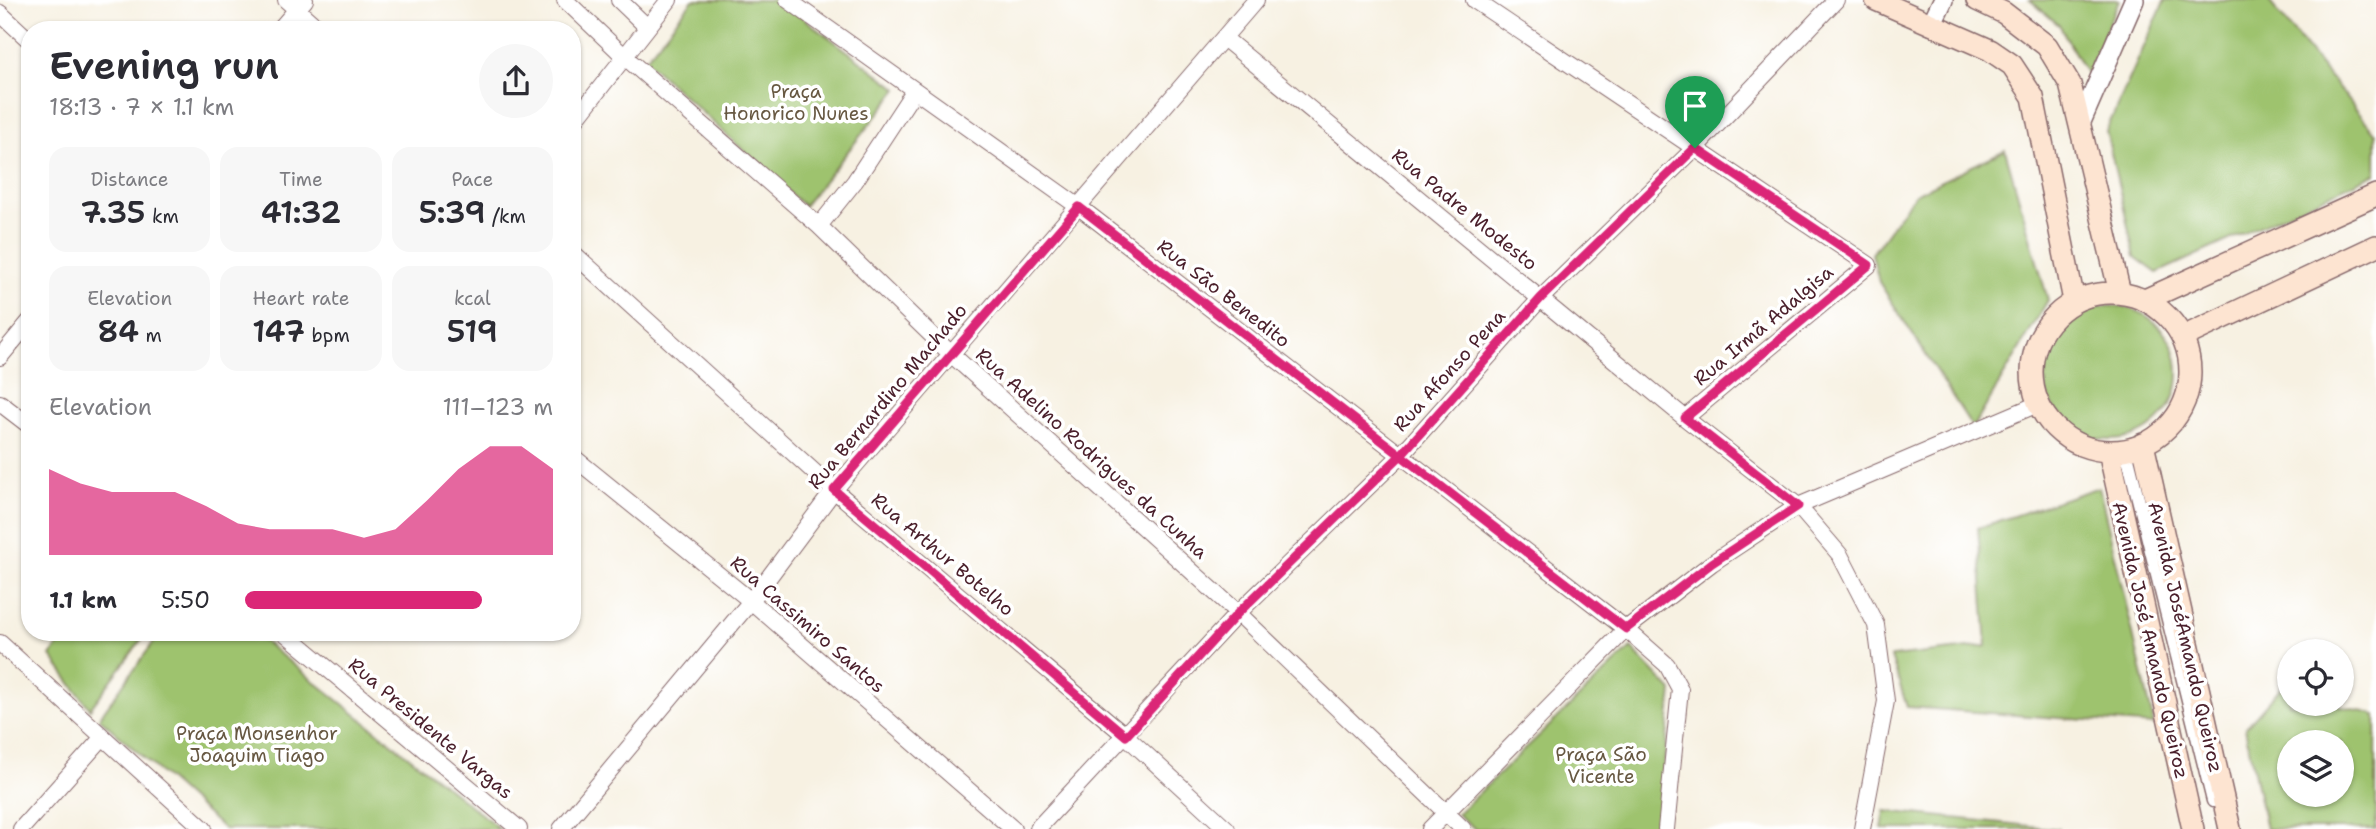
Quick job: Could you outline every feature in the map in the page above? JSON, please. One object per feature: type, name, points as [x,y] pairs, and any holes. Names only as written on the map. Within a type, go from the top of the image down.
[{"type":"main road","points":[[1876,0],[2012,65],[2033,97],[2074,301]]},
{"type":"main road","points":[[1977,0],[2004,13],[2047,46],[2070,84],[2120,293]]},
{"type":"main road","points":[[2145,300],[2376,195]]},
{"type":"main road","points":[[2183,337],[2376,246]]},
{"type":"main road","points":[[2096,293],[2120,293],[2145,300],[2167,315],[2183,337],[2190,361],[2189,387],[2180,411],[2164,430],[2126,448],[2087,447],[2066,438],[2050,423],[2038,404],[2032,369],[2041,334],[2055,315],[2074,301],[2096,293]]},
{"type":"main road","name":"Avenida José Amando Queiroz","points":[[2126,448],[2193,829]]},
{"type":"main road","name":"Avenida JoséAmando Queiroz","points":[[2126,448],[2230,829]]},
{"type":"street","name":"Rua Adelino Rodrigues da Cunha","points":[[565,0],[625,57],[820,226],[950,353],[1238,613],[1463,829]]},
{"type":"street","points":[[619,0],[647,27]]},
{"type":"street","points":[[581,113],[669,0]]},
{"type":"street","name":"Rua São Benedito","points":[[788,0],[1079,207],[1399,457],[1626,629],[1667,665],[1680,690],[1665,829]]},
{"type":"street","name":"Rua Bernardino Machado","points":[[561,829],[751,601],[834,490],[950,353],[1226,40],[1256,0]]},
{"type":"street","points":[[1474,0],[1695,148]]},
{"type":"street","name":"Rua Afonso Pena","points":[[1037,829],[1238,613],[1399,457],[1541,298],[1695,148],[1836,0]]},
{"type":"street","points":[[1931,25],[1943,0]]},
{"type":"street","points":[[2080,124],[2134,0]]},
{"type":"street","points":[[285,21],[296,3],[312,21]]},
{"type":"street","points":[[0,13],[21,33]]},
{"type":"street","name":"Rua Padre Modesto","points":[[1226,40],[1685,418],[1798,506],[1840,555],[1876,625],[1886,701],[1862,829]]},
{"type":"street","points":[[820,226],[855,181],[914,91]]},
{"type":"street","name":"Rua Irmã Adalgisa","points":[[1685,418],[1869,265],[1695,148]]},
{"type":"street","name":"Rua Arthur Botelho","points":[[581,260],[834,490],[1126,736],[1227,829]]},
{"type":"street","points":[[0,357],[21,332]]},
{"type":"street","points":[[0,402],[21,419]]},
{"type":"street","points":[[1430,829],[1626,629],[1712,563],[1798,506],[2038,404]]},
{"type":"street","points":[[2126,448],[2220,829]]},
{"type":"street","name":"Rua Cassimiro Santos","points":[[581,463],[751,601],[1013,829]]},
{"type":"street","name":"Rua Presidente Vargas","points":[[295,641],[519,829]]},
{"type":"street","points":[[0,643],[204,829]]},
{"type":"street","points":[[21,829],[103,737]]},
{"type":"green space","name":"Praça Honorico Nunes","points":[[693,0],[779,0],[898,89],[804,206],[645,60]]},
{"type":"green space","points":[[2030,0],[2119,0],[2087,75],[2060,26]]},
{"type":"green space","points":[[2165,0],[2268,0],[2376,134],[2376,173],[2157,273],[2135,257],[2106,131]]},
{"type":"green space","points":[[2005,150],[2048,300],[1973,428],[1879,282],[1872,254],[1915,194]]},
{"type":"green space","points":[[2111,306],[2137,311],[2159,325],[2173,347],[2178,373],[2173,399],[2159,421],[2137,435],[2111,440],[2085,435],[2063,421],[2049,399],[2044,373],[2049,347],[2063,325],[2085,311]]},
{"type":"green space","points":[[2099,487],[2154,725],[1907,707],[1891,657],[1987,646],[1978,528]]},
{"type":"green space","points":[[61,641],[140,641],[90,709],[51,656]]},
{"type":"green space","name":"Praça Monsenhor Joaquim Tiago","points":[[155,641],[263,641],[500,829],[224,829],[99,718]]},
{"type":"green space","name":"Praça São Vicente","points":[[1631,648],[1672,691],[1657,829],[1475,829],[1457,814]]},
{"type":"green space","points":[[2277,691],[2277,716],[2354,716],[2354,709],[2376,715],[2376,829],[2266,829],[2245,728]]},
{"type":"green space","points":[[1885,811],[2060,829],[1882,829]]},
{"type":"route","points":[[1695,148],[1541,298],[1399,457],[1238,613],[1126,736],[834,490],[1079,207],[1399,457],[1626,629],[1712,563],[1798,506],[1685,418],[1869,265],[1695,148]]}]
